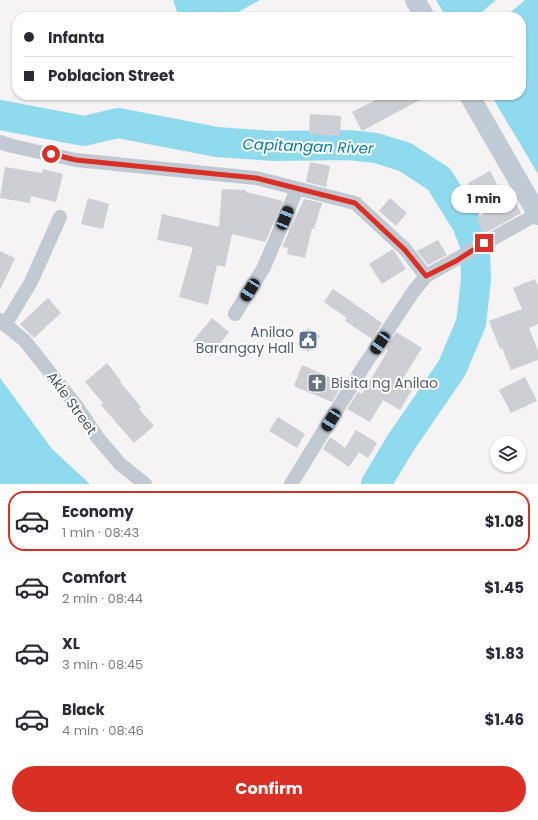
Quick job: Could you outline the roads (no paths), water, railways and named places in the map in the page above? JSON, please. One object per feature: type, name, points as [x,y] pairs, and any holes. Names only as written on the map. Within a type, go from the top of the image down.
[{"type":"main road","points":[[415,0],[422,12]]},
{"type":"main road","points":[[472,100],[538,215]]},
{"type":"street","points":[[0,142],[76,160],[256,178],[355,203],[405,250],[426,276]]},
{"type":"street","points":[[235,314],[264,268],[297,189]]},
{"type":"street","points":[[291,484],[362,369],[398,317],[413,292],[426,276],[456,261],[484,243],[538,215]]},
{"type":"street","points":[[3,322],[31,282],[60,218]]},
{"type":"street","name":"Akle Street","points":[[3,322],[25,341],[76,404],[98,438],[120,464],[145,484]]},
{"type":"water","points":[[173,0],[260,0],[238,12],[177,12]]},
{"type":"water","points":[[436,0],[496,0],[482,12],[443,12]]},
{"type":"water","points":[[525,0],[538,0],[538,174],[494,100],[526,100],[526,12],[511,12]]},
{"type":"water","points":[[0,378],[52,449],[90,484],[0,484]]},
{"type":"waterway","name":"Capitangan River","points":[[0,115],[84,131],[118,123],[217,142],[274,146],[349,145],[376,148],[405,157],[439,179],[467,224],[475,245],[476,280],[471,323],[452,368],[400,444],[376,484]]},
{"type":"place","name":"Anilao Barangay Hall","points":[[308,340]]},
{"type":"place","name":"Bisita ng Anilao","points":[[317,383]]}]
